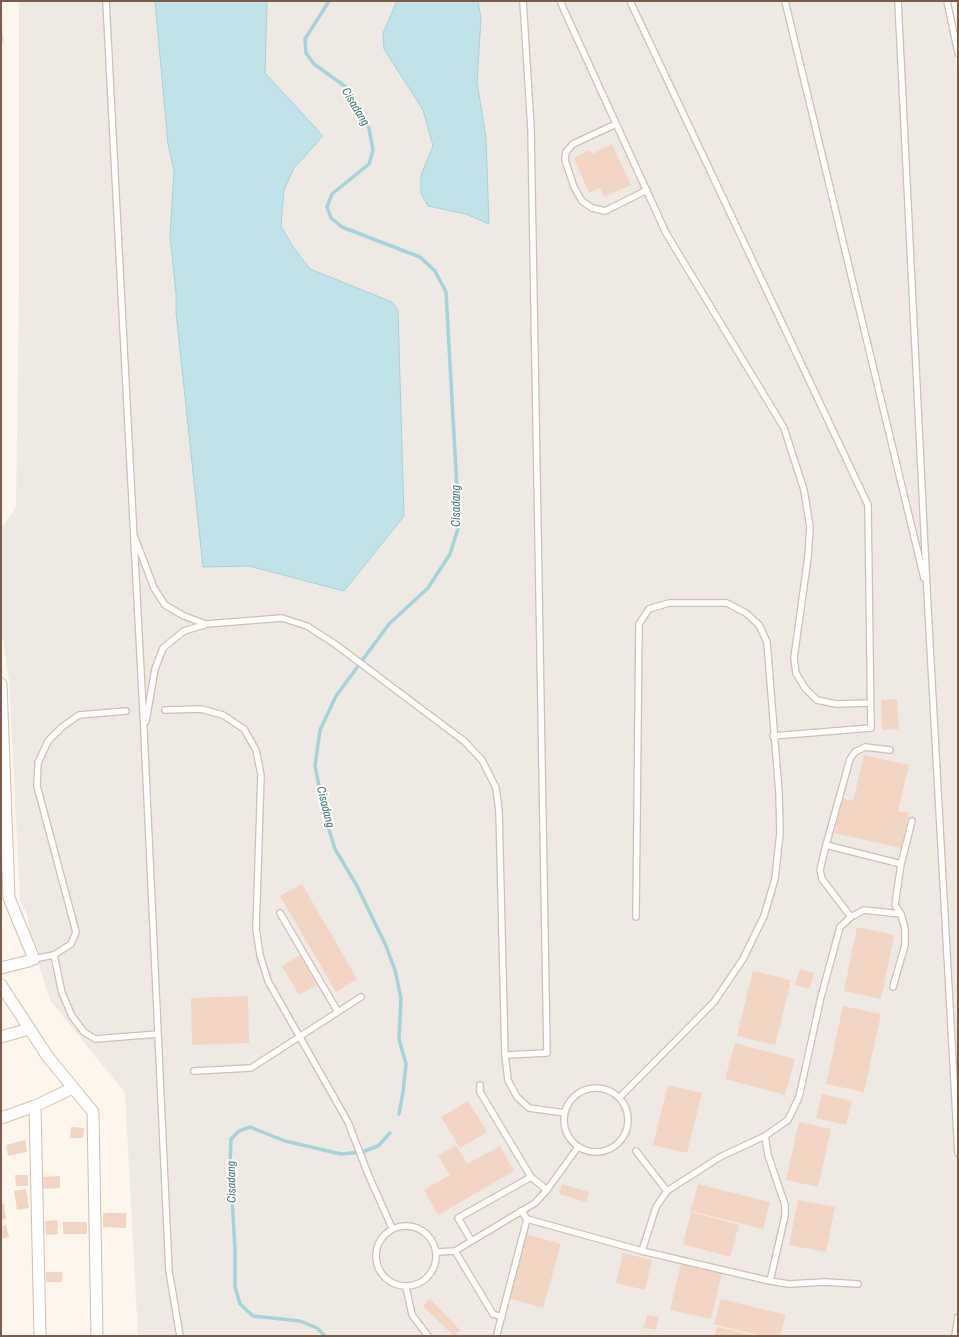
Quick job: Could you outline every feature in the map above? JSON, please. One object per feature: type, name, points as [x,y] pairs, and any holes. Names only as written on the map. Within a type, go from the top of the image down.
[{"type":"street","points":[[1,684],[9,898],[32,960],[1,968]]},
{"type":"street","points":[[1,985],[52,1062],[93,1112],[98,1336]]},
{"type":"street","points":[[1,1037],[29,1028]]},
{"type":"street","points":[[1,1118],[35,1106],[73,1088]]},
{"type":"street","points":[[35,1106],[40,1336]]},
{"type":"lane","points":[[106,1],[144,731],[169,1271],[180,1336]]},
{"type":"lane","points":[[505,1055],[547,1053],[531,129],[523,1]]},
{"type":"lane","points":[[560,1],[666,233],[784,428],[794,456],[804,490],[810,527],[808,556],[794,658],[796,673],[805,688],[817,700],[836,704],[870,703]]},
{"type":"lane","points":[[630,1],[868,505],[871,728],[773,736]]},
{"type":"lane","points":[[785,1],[927,591]]},
{"type":"lane","points":[[898,1],[927,591],[958,1153]]},
{"type":"lane","points":[[947,1],[958,53]]},
{"type":"lane","points":[[616,124],[573,144],[566,152],[565,160],[574,187],[582,201],[592,208],[605,210],[647,190]]},
{"type":"lane","points":[[133,532],[154,588],[165,605],[184,616],[207,624]]},
{"type":"lane","points":[[620,1097],[714,1002],[743,959],[764,916],[775,879],[780,833],[779,793],[773,736],[767,642],[759,625],[746,613],[727,603],[669,603],[648,609],[639,624],[636,916]]},
{"type":"lane","points":[[144,731],[155,669],[163,648],[184,631],[207,624],[282,618],[307,626],[335,644],[464,741],[482,760],[496,788],[499,811],[505,1055],[508,1080],[517,1097],[529,1108],[564,1113]]},
{"type":"lane","points":[[165,710],[201,709],[223,715],[244,729],[256,750],[261,775],[256,929],[260,955],[268,981],[348,1122],[368,1174],[392,1228]]},
{"type":"lane","points":[[32,960],[54,955],[71,944],[76,932],[37,786],[38,763],[48,741],[62,727],[79,716],[126,711]]},
{"type":"lane","points":[[851,916],[822,879],[820,870],[850,759],[855,752],[865,747],[890,750]]},
{"type":"lane","points":[[893,987],[905,944],[905,929],[901,914],[895,906],[902,864],[912,822]]},
{"type":"lane","points":[[826,845],[902,864]]},
{"type":"lane","points":[[642,1251],[656,1206],[667,1191],[720,1157],[765,1136],[788,1120],[798,1097],[821,997],[840,927],[851,916],[864,910],[901,914]]},
{"type":"lane","points":[[280,913],[338,1012]]},
{"type":"lane","points":[[54,955],[62,993],[72,1016],[84,1032],[95,1039],[158,1034]]},
{"type":"lane","points":[[194,1071],[251,1068],[361,997]]},
{"type":"lane","points":[[480,1085],[480,1092],[531,1177],[547,1190]]},
{"type":"lane","points":[[604,1088],[620,1097],[628,1111],[628,1127],[621,1141],[608,1150],[592,1152],[578,1147],[566,1132],[564,1113],[572,1098],[586,1089],[604,1088]]},
{"type":"lane","points":[[765,1136],[768,1155],[785,1205],[785,1216],[770,1281]]},
{"type":"lane","points":[[437,1252],[454,1251],[535,1203],[547,1190],[578,1147]]},
{"type":"lane","points":[[636,1151],[667,1191]]},
{"type":"lane","points":[[471,1240],[458,1218],[531,1177]]},
{"type":"lane","points":[[521,1211],[527,1219],[642,1251],[770,1281],[790,1284],[825,1282],[858,1284]]},
{"type":"lane","points":[[497,1334],[527,1219]]},
{"type":"lane","points":[[407,1225],[421,1229],[432,1239],[437,1252],[434,1269],[423,1282],[406,1287],[390,1283],[378,1271],[375,1255],[378,1244],[380,1239],[392,1228],[407,1225]]},
{"type":"lane","points":[[454,1251],[493,1314],[502,1316]]},
{"type":"lane","points":[[406,1287],[412,1315],[428,1336]]},
{"type":"lane","points":[[955,1336],[958,1317]]},
{"type":"shaded area","points":[[19,1],[948,1],[958,76],[958,1336],[138,1336],[125,1093],[50,1000],[32,944],[27,914],[20,901],[9,679],[1,628],[1,529],[16,507],[19,291]]},
{"type":"water","points":[[155,1],[267,1],[265,73],[323,136],[294,168],[284,190],[281,226],[293,247],[310,269],[392,302],[398,310],[404,516],[344,591],[249,566],[203,567],[176,312],[176,293],[170,236],[174,171],[168,144]]},
{"type":"water","points":[[397,1],[478,1],[481,18],[477,82],[486,138],[489,224],[466,214],[428,206],[421,194],[421,175],[433,146],[423,110],[384,49],[383,33]]},
{"type":"building","points":[[1,24],[4,43],[1,43]]},
{"type":"building","points":[[612,144],[631,185],[604,197],[600,188],[589,193],[574,158],[590,150],[592,154]]},
{"type":"building","points":[[897,699],[899,729],[882,730],[881,700]]},
{"type":"building","points":[[864,755],[909,765],[898,811],[909,813],[901,848],[834,833],[842,798],[853,801]]},
{"type":"building","points":[[302,884],[357,979],[336,992],[280,896]]},
{"type":"building","points":[[857,927],[894,935],[881,999],[844,991]]},
{"type":"building","points":[[300,955],[317,985],[299,995],[282,966]]},
{"type":"building","points":[[800,969],[814,973],[810,989],[795,985]]},
{"type":"building","points":[[753,971],[791,980],[775,1045],[737,1036]]},
{"type":"building","points":[[248,996],[249,1043],[192,1045],[191,998]]},
{"type":"building","points":[[843,1006],[881,1014],[864,1092],[826,1084]]},
{"type":"building","points":[[735,1043],[795,1059],[785,1095],[725,1079]]},
{"type":"building","points":[[668,1085],[702,1093],[687,1153],[653,1145]]},
{"type":"building","points":[[822,1094],[852,1101],[846,1125],[816,1118]]},
{"type":"building","points":[[468,1101],[487,1132],[460,1148],[441,1117]]},
{"type":"building","points":[[799,1122],[831,1129],[818,1187],[786,1180]]},
{"type":"building","points":[[71,1127],[84,1128],[83,1138],[70,1138]]},
{"type":"building","points":[[25,1140],[27,1152],[8,1156],[6,1145]]},
{"type":"building","points":[[456,1145],[467,1164],[500,1146],[514,1171],[438,1215],[424,1190],[450,1175],[438,1156]]},
{"type":"building","points":[[15,1175],[28,1175],[28,1186],[16,1186]]},
{"type":"building","points":[[60,1176],[60,1188],[40,1189],[40,1177]]},
{"type":"building","points":[[562,1184],[589,1192],[586,1202],[559,1194]]},
{"type":"building","points":[[698,1184],[770,1202],[763,1229],[691,1211]]},
{"type":"building","points":[[26,1189],[29,1208],[17,1210],[14,1191]]},
{"type":"building","points":[[798,1200],[835,1207],[826,1252],[789,1245]]},
{"type":"building","points":[[1,1204],[4,1204],[6,1219],[1,1220]]},
{"type":"building","points":[[691,1212],[739,1225],[730,1257],[683,1244]]},
{"type":"building","points":[[103,1213],[126,1213],[126,1228],[103,1227]]},
{"type":"building","points":[[57,1220],[58,1234],[46,1235],[45,1221]]},
{"type":"building","points":[[63,1222],[87,1222],[87,1234],[63,1234]]},
{"type":"building","points":[[6,1225],[9,1237],[1,1239],[1,1226]]},
{"type":"building","points":[[526,1234],[561,1244],[543,1308],[508,1298]]},
{"type":"building","points":[[623,1253],[652,1260],[645,1290],[616,1283]]},
{"type":"building","points":[[681,1263],[722,1273],[711,1319],[670,1310]]},
{"type":"building","points":[[46,1272],[62,1272],[62,1282],[46,1282]]},
{"type":"building","points":[[430,1299],[460,1330],[454,1336],[423,1306]]},
{"type":"building","points":[[721,1299],[786,1315],[780,1336],[761,1336],[714,1324]]},
{"type":"building","points":[[647,1315],[659,1317],[656,1330],[644,1328]]},
{"type":"building","points":[[717,1327],[751,1335],[751,1336],[714,1336]]},
{"type":"waterway","name":"Cisadang","points":[[329,1],[305,39],[306,53],[314,64],[346,87],[369,128],[373,150],[369,164],[332,194],[327,207],[331,218],[342,227],[420,257],[435,271],[446,292],[459,525],[450,554],[428,588],[389,624],[336,696],[320,730],[315,766],[326,820],[335,849],[357,886],[386,946],[395,970],[401,998],[399,1039],[406,1064],[399,1114]]},
{"type":"waterway","name":"Cisadang","points":[[325,1336],[317,1328],[300,1321],[253,1316],[240,1304],[235,1287],[235,1250],[230,1164],[231,1139],[239,1131],[250,1127],[285,1141],[341,1154],[362,1152],[378,1146],[390,1133]]}]
